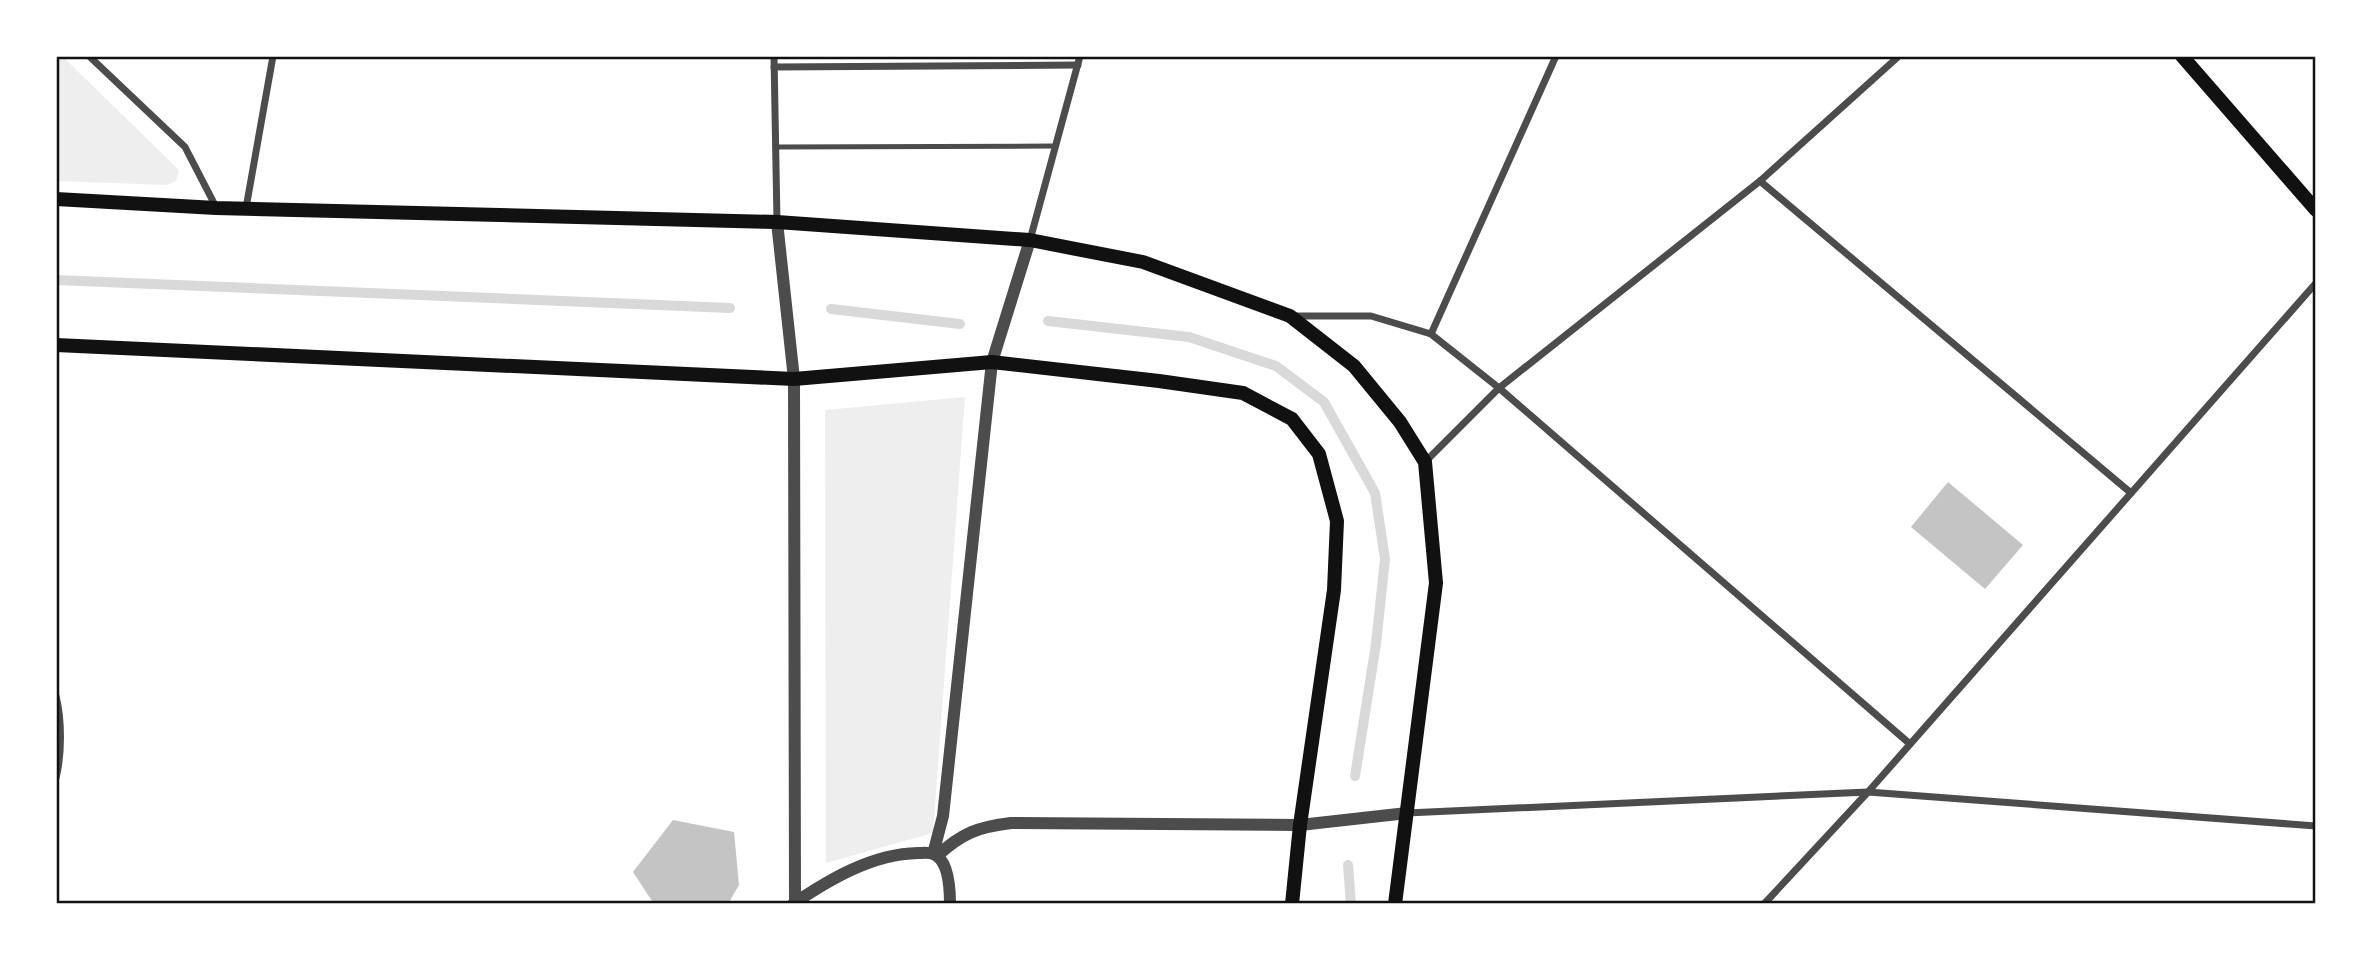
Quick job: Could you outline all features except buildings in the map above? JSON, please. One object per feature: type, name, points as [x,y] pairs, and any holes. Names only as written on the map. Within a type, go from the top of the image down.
[{"type":"main road","points":[[2182,56],[2316,210]]},
{"type":"main road","points":[[56,199],[216,208],[777,222],[1030,240],[1143,262],[1290,316],[1354,366],[1400,422],[1425,462],[1436,583],[1395,904]]},
{"type":"main road","points":[[56,345],[794,379],[992,362],[1243,393],[1292,419],[1319,454],[1336,521],[1334,590],[1300,825],[1292,904]]},
{"type":"street","points":[[89,56],[185,147],[216,208]]},
{"type":"street","points":[[246,208],[273,56]]},
{"type":"street","points":[[774,56],[777,222],[794,379],[794,903]]},
{"type":"street","points":[[1431,334],[1556,56]]},
{"type":"street","points":[[1425,462],[1499,387],[1760,181],[1899,56]]},
{"type":"street","points":[[774,67],[1079,60],[1030,240],[992,362],[943,816],[935,855],[946,871],[950,904]]},
{"type":"street","points":[[1760,181],[2131,494]]},
{"type":"street","points":[[1764,904],[1868,792],[2316,283]]},
{"type":"street","points":[[1290,316],[1371,316],[1431,334],[1499,387],[1910,744]]},
{"type":"street","points":[[56,696],[59,707],[59,766],[56,778]]},
{"type":"street","points":[[794,903],[844,873],[883,858],[935,855],[954,839],[985,826],[1011,823],[1300,825],[1407,813],[1868,792],[2316,826]]},
{"type":"lane","points":[[775,147],[1056,146]]},
{"type":"shaded area","points":[[56,56],[62,56],[179,170],[176,181],[167,185],[56,181]]},
{"type":"shaded area","points":[[965,397],[933,833],[826,863],[825,410]]},
{"type":"waterway","points":[[56,280],[730,308]]},
{"type":"waterway","points":[[831,309],[960,324]]},
{"type":"waterway","points":[[1048,321],[1189,337],[1276,366],[1324,402],[1375,493],[1385,559],[1376,644],[1355,776]]},
{"type":"waterway","points":[[1348,865],[1351,904]]}]
